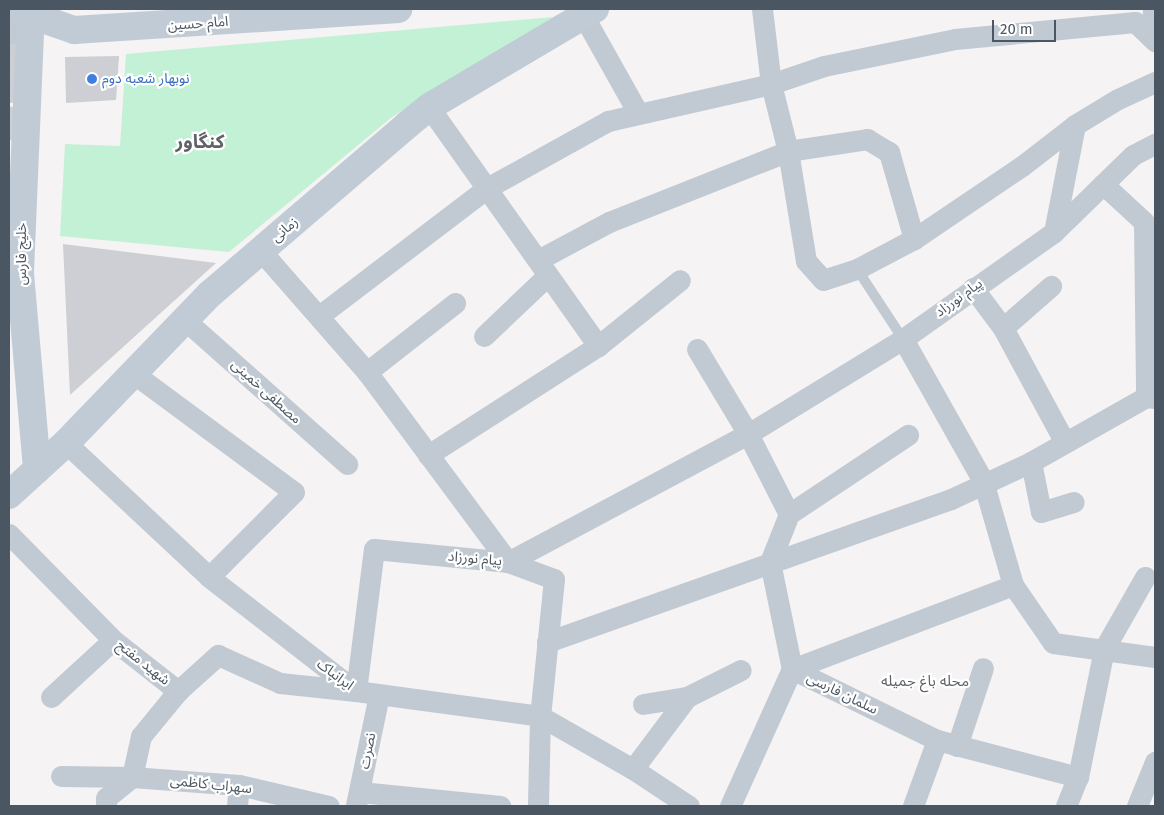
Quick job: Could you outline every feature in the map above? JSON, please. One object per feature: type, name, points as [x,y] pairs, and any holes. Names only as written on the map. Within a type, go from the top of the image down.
[{"type":"street","name":"امام حسین","points":[[25,11],[74,30],[287,13],[398,9]]},
{"type":"street","points":[[762,9],[771,84],[788,151],[806,261],[823,280],[857,269],[914,239],[1022,166],[1075,125],[1118,99],[1155,82]]},
{"type":"street","points":[[1153,9],[1153,39]]},
{"type":"street","points":[[9,34],[25,11]]},
{"type":"street","name":"خلیج فارس","points":[[25,11],[15,186],[20,274],[37,469]]},
{"type":"street","points":[[589,12],[638,113]]},
{"type":"street","name":"زمانی","points":[[9,495],[66,443],[185,320],[261,250],[429,107],[589,12]]},
{"type":"street","points":[[319,316],[487,188],[608,121],[771,84],[824,66],[955,39],[1135,22],[1153,39]]},
{"type":"street","points":[[429,107],[598,346]]},
{"type":"street","points":[[1054,232],[1075,125]]},
{"type":"street","points":[[484,336],[543,268],[609,222],[788,151],[867,139],[889,152],[914,239]]},
{"type":"street","name":"پیام نورزاد","points":[[356,691],[374,549],[508,562],[748,434],[903,339],[1054,232],[1133,155],[1155,144]]},
{"type":"street","points":[[547,642],[950,499],[983,482],[1030,462],[1064,441],[1151,398],[1144,222],[1103,184]]},
{"type":"street","points":[[261,250],[367,372],[508,562],[554,579],[540,716],[538,806]]},
{"type":"street","points":[[428,455],[598,346],[680,280]]},
{"type":"street","points":[[1003,328],[1051,286]]},
{"type":"street","points":[[973,288],[1003,328],[1064,441]]},
{"type":"street","points":[[367,372],[455,303]]},
{"type":"street","name":"مصطفی خمینی","points":[[185,320],[347,464]]},
{"type":"street","points":[[903,339],[983,482],[1013,585],[1053,643],[1155,657]]},
{"type":"street","points":[[697,349],[748,434],[789,514]]},
{"type":"street","points":[[133,372],[294,492],[208,577]]},
{"type":"street","points":[[770,562],[789,514],[908,435]]},
{"type":"street","name":"ایرانپاک","points":[[66,443],[208,577],[356,691],[540,716],[633,769],[689,806]]},
{"type":"street","points":[[1030,462],[1041,512],[1074,502]]},
{"type":"street","name":"شهید مفتح","points":[[9,534],[113,640],[178,691],[141,736],[132,778]]},
{"type":"street","name":"سلمان فارسی","points":[[770,562],[792,669],[947,743],[1078,777]]},
{"type":"street","points":[[1066,806],[1078,777],[1104,649],[1145,577]]},
{"type":"street","points":[[730,806],[792,669],[1013,585]]},
{"type":"street","points":[[51,697],[113,640]]},
{"type":"street","points":[[178,691],[218,655],[280,682],[356,691]]},
{"type":"street","points":[[913,806],[984,668]]},
{"type":"street","points":[[643,704],[687,696],[741,670]]},
{"type":"street","name":"نصرت","points":[[358,799],[379,695]]},
{"type":"street","points":[[633,769],[687,696]]},
{"type":"street","points":[[1137,806],[1155,762]]},
{"type":"street","points":[[61,776],[132,778]]},
{"type":"street","points":[[106,806],[106,798],[132,778]]},
{"type":"street","name":"سهراب کاظمی","points":[[132,778],[239,785],[329,806]]},
{"type":"street","points":[[236,806],[239,785]]},
{"type":"street","points":[[358,799],[491,805]]},
{"type":"lane","points":[[857,269],[903,339]]},
{"type":"green space","points":[[554,17],[392,117],[229,252],[60,236],[65,144],[120,146],[126,54]]},
{"type":"building","points":[[12,39],[25,40],[23,102],[9,103],[9,44]]},
{"type":"building","name":"نوبهار شعبه دوم","points":[[119,56],[116,100],[66,103],[65,57]]},
{"type":"building","points":[[25,106],[22,149],[9,139],[9,107]]},
{"type":"building","points":[[63,244],[216,263],[70,395]]},
{"type":"place","name":"نوبهار شعبه دوم","points":[[92,79]]},
{"type":"district","name":"کنگاور","points":[[200,142]]},
{"type":"district","name":"محله باغ‌ جمیله","points":[[925,682]]}]
